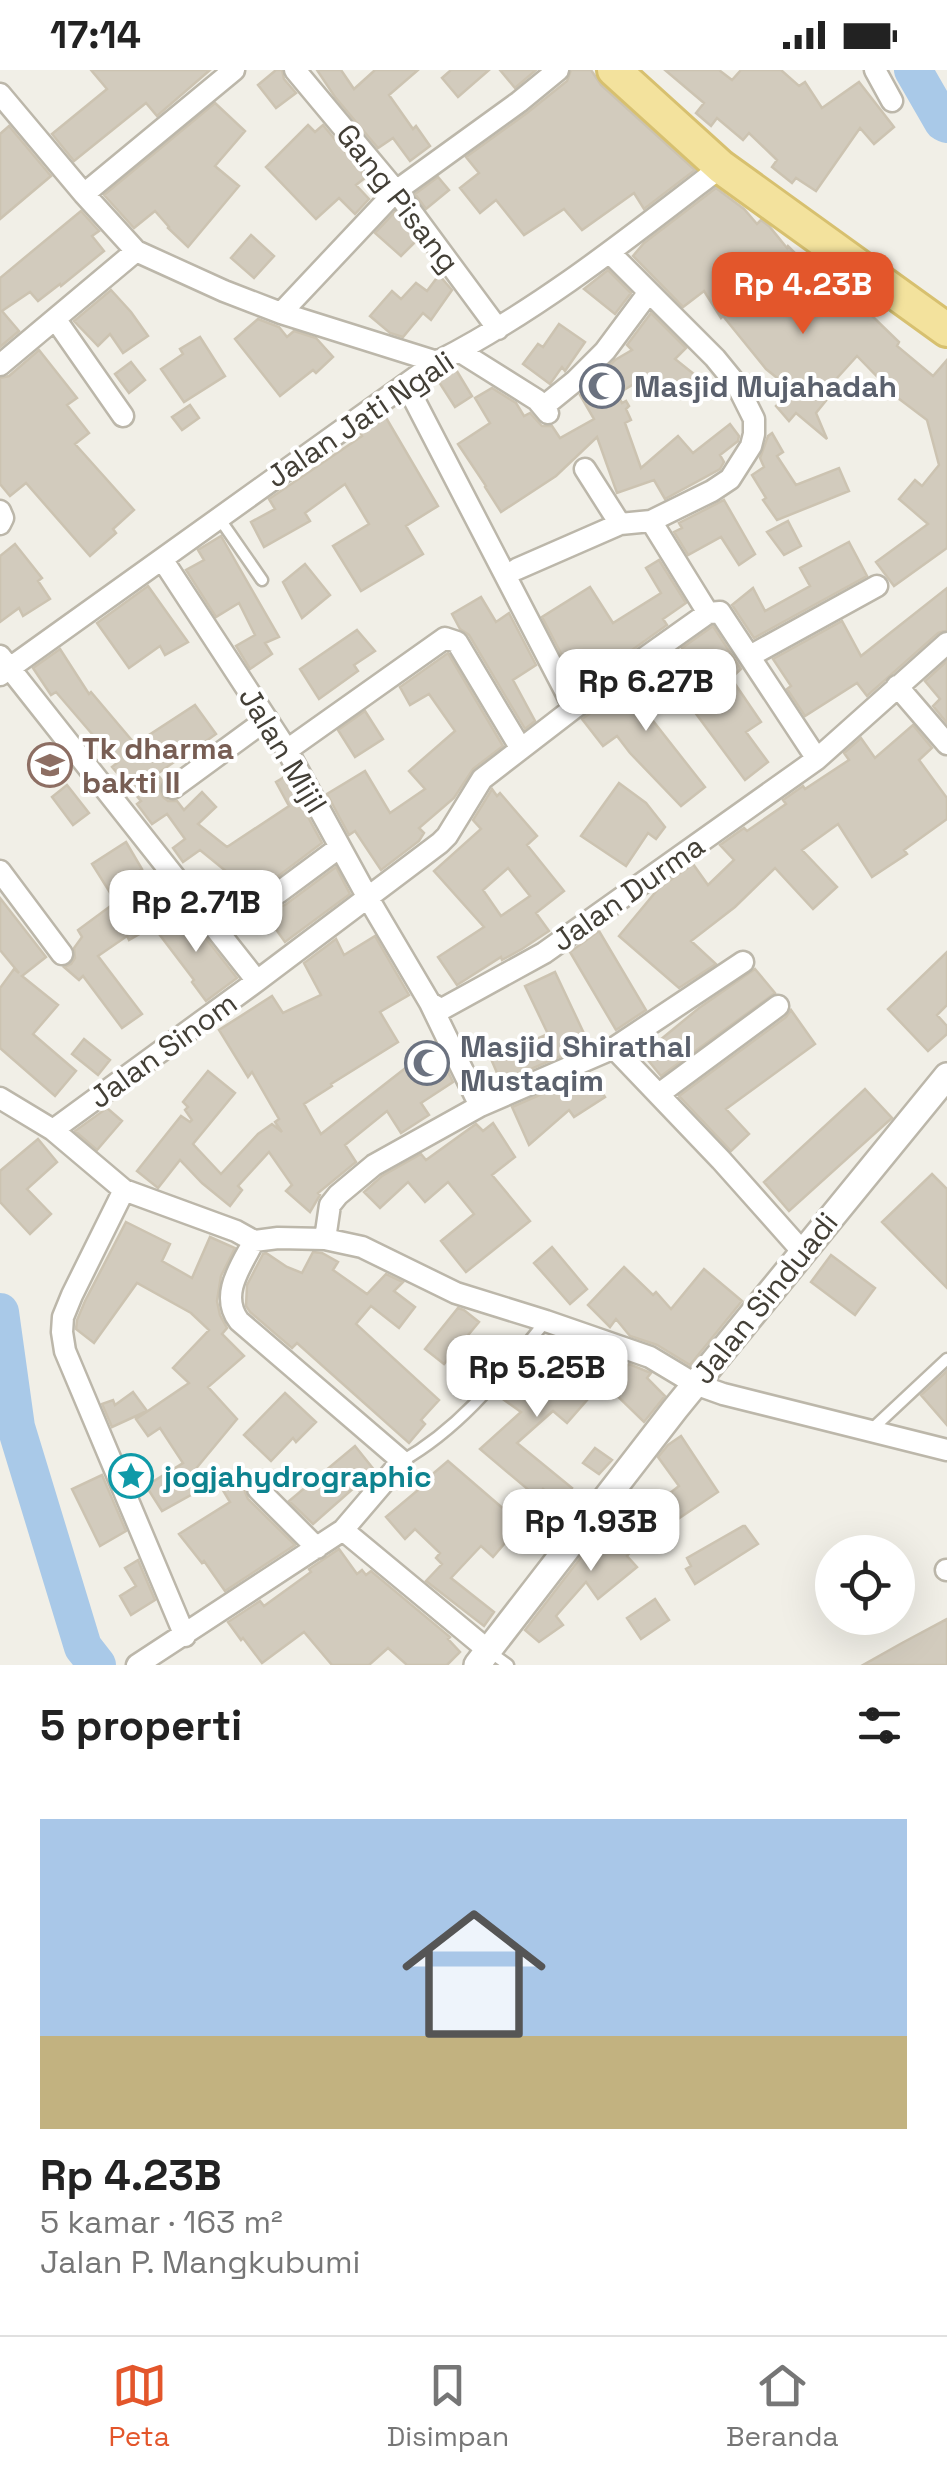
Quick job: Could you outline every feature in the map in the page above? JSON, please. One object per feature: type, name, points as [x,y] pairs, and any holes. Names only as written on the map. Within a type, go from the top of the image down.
[{"type":"main road","points":[[616,71],[721,167],[947,330]]},
{"type":"street","points":[[84,194],[234,70]]},
{"type":"street","name":"Gang Pisang","points":[[295,70],[396,191],[498,329]]},
{"type":"street","points":[[282,313],[396,191],[558,70]]},
{"type":"street","points":[[875,70],[892,101]]},
{"type":"street","points":[[1,97],[136,251],[224,292],[436,362]]},
{"type":"street","name":"Jalan Jati Ngali","points":[[3,667],[162,559],[436,362],[498,329],[610,253],[721,167]]},
{"type":"street","points":[[0,366],[136,251]]},
{"type":"street","points":[[516,570],[620,524],[651,521],[712,492],[730,479],[741,464],[754,434],[754,420],[737,385],[610,253]]},
{"type":"street","points":[[459,351],[524,391],[546,410],[604,351],[649,292]]},
{"type":"street","points":[[56,320],[123,416]]},
{"type":"street","points":[[406,384],[574,708]]},
{"type":"street","points":[[585,468],[620,524]]},
{"type":"street","points":[[0,511],[0,524]]},
{"type":"street","points":[[651,521],[708,612],[720,612],[817,759]]},
{"type":"street","name":"Jalan Mijil","points":[[162,559],[287,750],[430,1003],[480,1106]]},
{"type":"street","points":[[750,656],[877,586]]},
{"type":"street","name":"Jalan Sinom","points":[[53,1130],[440,843],[482,779],[708,612]]},
{"type":"street","points":[[287,750],[445,638],[457,642],[521,749]]},
{"type":"street","name":"Jalan Durma","points":[[430,1003],[444,1008],[544,953],[817,759],[947,643]]},
{"type":"street","points":[[3,667],[257,981]]},
{"type":"street","points":[[897,686],[947,744]]},
{"type":"street","points":[[173,788],[267,719]]},
{"type":"street","points":[[278,892],[340,847]]},
{"type":"street","points":[[0,871],[62,954]]},
{"type":"street","points":[[326,1239],[330,1205],[374,1165],[480,1106],[614,1048],[743,962]]},
{"type":"street","points":[[659,1094],[778,1006]]},
{"type":"street","points":[[614,1048],[802,1251]]},
{"type":"street","name":"Jalan Sinduadi","points":[[491,1660],[695,1384],[802,1251],[943,1090]]},
{"type":"street","points":[[0,1098],[53,1130],[124,1190],[236,1230],[254,1241],[326,1239],[362,1247],[456,1293],[650,1357],[695,1384],[723,1394],[947,1450]]},
{"type":"street","points":[[124,1190],[72,1295],[62,1332],[65,1351],[185,1636]]},
{"type":"street","points":[[152,1661],[344,1530],[402,1461],[232,1312],[229,1298],[254,1241]]},
{"type":"street","points":[[258,1488],[317,1548]]},
{"type":"street","points":[[344,1530],[491,1660]]},
{"type":"lane","points":[[219,518],[262,580]]},
{"type":"lane","points":[[402,1461],[460,1420],[546,1320]]},
{"type":"lane","points":[[871,1431],[947,1359]]},
{"type":"building","points":[[91,70],[210,70],[157,116],[146,103],[74,161],[52,134],[107,89]]},
{"type":"building","points":[[276,70],[282,70],[296,93],[276,108],[258,85]]},
{"type":"building","points":[[317,70],[341,70],[354,89],[375,70],[418,70],[389,95],[430,146],[410,161],[393,138],[378,148]]},
{"type":"building","points":[[451,70],[489,70],[458,97],[442,78]]},
{"type":"building","points":[[500,70],[536,70],[515,88]]},
{"type":"building","points":[[571,70],[591,70],[601,85],[695,170],[644,209],[634,193],[582,230],[564,209],[524,235],[496,200],[480,213],[460,188],[479,173],[466,157],[567,81]]},
{"type":"building","points":[[665,70],[719,70],[732,80],[741,70],[781,70],[799,86],[805,82],[822,108],[859,82],[894,127],[874,144],[860,128],[816,191],[796,178],[792,183],[772,167],[777,160],[749,133],[743,140],[717,118],[711,126],[696,113],[704,103]]},
{"type":"building","points":[[215,103],[245,131],[215,166],[239,186],[188,247],[155,211],[134,228],[104,195]]},
{"type":"building","points":[[308,125],[315,132],[323,125],[366,177],[356,185],[369,199],[355,214],[339,198],[316,219],[266,167]]},
{"type":"building","points":[[9,126],[51,176],[0,219],[0,134]]},
{"type":"building","points":[[438,177],[449,190],[426,209],[415,194]]},
{"type":"building","points":[[716,188],[757,224],[761,220],[769,226],[810,268],[813,264],[845,290],[847,286],[879,307],[870,314],[899,342],[897,346],[933,376],[947,360],[947,548],[894,586],[876,562],[928,524],[899,499],[915,480],[922,486],[939,465],[927,420],[898,398],[857,356],[828,388],[833,392],[816,413],[827,439],[796,413],[789,421],[776,406],[791,389],[766,369],[721,318],[704,291],[683,307],[633,256],[644,243]]},
{"type":"building","points":[[81,211],[99,231],[92,236],[104,251],[38,301],[30,292],[2,311],[19,331],[0,347],[0,278]]},
{"type":"building","points":[[395,212],[416,241],[401,256],[375,233]]},
{"type":"building","points":[[251,235],[274,256],[254,278],[231,258]]},
{"type":"building","points":[[608,270],[631,293],[615,314],[584,289]]},
{"type":"building","points":[[439,275],[452,290],[431,320],[423,313],[403,337],[390,333],[370,316],[392,291],[401,299],[416,283],[427,291]]},
{"type":"building","points":[[111,290],[148,336],[123,353],[110,334],[98,346],[74,321]]},
{"type":"building","points":[[651,313],[686,348],[675,359],[695,375],[677,397],[658,380],[655,384],[646,377],[617,394],[629,406],[626,409],[631,420],[625,423],[641,468],[678,436],[693,453],[730,424],[739,436],[738,441],[720,455],[724,462],[720,469],[665,499],[654,480],[617,493],[597,437],[556,476],[501,512],[458,444],[490,423],[475,398],[492,388],[516,403],[524,416],[530,413],[542,426],[552,426],[560,438],[594,419],[580,395],[615,360],[632,350],[627,345]]},
{"type":"building","points":[[258,319],[279,327],[287,337],[294,331],[316,338],[333,357],[280,396],[235,339]]},
{"type":"building","points":[[559,324],[585,342],[565,371],[562,367],[550,384],[523,364],[538,344],[543,347]]},
{"type":"building","points":[[200,337],[225,376],[184,402],[161,369],[183,354],[180,349]]},
{"type":"building","points":[[39,350],[77,398],[67,405],[89,433],[75,444],[134,510],[90,556],[26,483],[10,496],[0,484],[0,378],[9,376]]},
{"type":"building","points":[[131,362],[145,380],[129,393],[115,374]]},
{"type":"building","points":[[455,368],[472,396],[455,407],[437,379]]},
{"type":"building","points":[[190,405],[199,418],[182,430],[172,417]]},
{"type":"building","points":[[385,416],[438,506],[406,526],[423,554],[361,591],[333,546],[369,524],[345,484],[305,513],[310,521],[264,547],[251,522],[275,509],[269,499]]},
{"type":"building","points":[[772,433],[783,452],[777,456],[796,485],[839,468],[849,491],[777,520],[752,475],[764,467],[760,458]]},
{"type":"building","points":[[724,500],[755,554],[739,565],[721,537],[688,555],[674,532],[682,528],[679,523]]},
{"type":"building","points":[[788,521],[801,546],[784,555],[767,532]]},
{"type":"building","points":[[221,536],[279,637],[265,643],[272,654],[250,669],[236,646],[255,635],[239,603],[216,617],[186,570],[204,560],[198,550]]},
{"type":"building","points":[[849,542],[867,576],[754,638],[732,605],[753,588],[765,611],[810,586],[800,568]]},
{"type":"building","points":[[15,544],[42,578],[38,581],[50,599],[23,616],[19,608],[0,622],[0,556]]},
{"type":"building","points":[[659,560],[686,603],[663,619],[667,625],[579,688],[542,617],[590,587],[613,623],[661,593],[646,568]]},
{"type":"building","points":[[305,564],[330,595],[302,618],[283,582]]},
{"type":"building","points":[[148,586],[188,642],[165,655],[160,646],[129,668],[97,623]]},
{"type":"building","points":[[947,588],[947,630],[938,633],[867,696],[857,683],[805,716],[773,659],[842,621],[861,656]]},
{"type":"building","points":[[481,597],[496,622],[509,613],[536,665],[513,680],[535,721],[525,729],[469,635],[460,629],[452,614]]},
{"type":"building","points":[[713,626],[741,669],[731,678],[761,722],[746,732],[768,762],[745,780],[694,711],[719,693],[682,648]]},
{"type":"building","points":[[357,630],[375,651],[354,665],[358,671],[319,699],[300,669]]},
{"type":"building","points":[[60,649],[89,694],[135,744],[195,705],[216,734],[191,758],[187,753],[157,774],[162,780],[160,790],[163,797],[177,801],[184,810],[202,792],[216,807],[198,824],[227,847],[289,806],[276,782],[286,776],[322,843],[269,883],[264,894],[268,902],[279,907],[285,905],[336,867],[350,894],[285,942],[265,914],[260,917],[244,896],[221,914],[205,893],[209,890],[206,887],[227,872],[200,850],[183,862],[173,848],[185,839],[167,814],[152,824],[137,804],[141,801],[112,767],[117,763],[56,692],[51,695],[33,668]]},
{"type":"building","points":[[448,653],[503,746],[473,769],[454,798],[419,828],[424,833],[419,841],[381,870],[355,831],[349,835],[327,794],[365,771],[390,813],[425,789],[409,771],[455,731],[429,694],[410,705],[400,687]]},
{"type":"building","points":[[947,661],[947,723],[933,706],[940,699],[925,681]]},
{"type":"building","points":[[655,668],[675,701],[650,717],[705,787],[681,806],[617,736],[603,746],[582,719]]},
{"type":"building","points":[[365,711],[383,739],[355,757],[338,730]]},
{"type":"building","points":[[913,725],[932,748],[919,760],[947,798],[947,819],[904,850],[907,854],[872,877],[838,824],[802,850],[837,887],[813,909],[775,868],[735,907],[691,941],[716,964],[679,988],[619,936],[659,888],[693,864],[708,885],[734,860],[720,845],[786,804],[783,800],[803,786],[805,789],[849,760],[844,753],[861,738],[875,758]]},
{"type":"building","name":"Tk dharma bakti II","points":[[51,745],[69,766],[49,785],[30,765]]},
{"type":"building","points":[[619,783],[646,803],[665,827],[656,839],[648,833],[626,866],[581,836]]},
{"type":"building","points":[[67,785],[89,813],[73,825],[52,797]]},
{"type":"building","points":[[492,789],[497,796],[500,793],[537,836],[527,845],[564,891],[536,913],[549,931],[457,985],[438,957],[484,927],[434,871],[481,829],[473,820]],"holes":[[[508,868],[530,896],[501,916],[483,890]]]},
{"type":"building","points":[[126,842],[142,869],[128,878],[155,925],[129,940],[127,936],[98,956],[142,1014],[122,1028],[83,976],[79,980],[64,967],[75,958],[74,948],[82,937],[78,930],[116,902],[92,864]]},
{"type":"building","points":[[0,898],[46,957],[22,976],[58,1005],[33,1034],[76,1071],[55,1096],[0,1048],[0,988],[14,969],[19,973],[0,950]]},
{"type":"building","points":[[183,909],[237,978],[206,1001],[156,930]]},
{"type":"building","points":[[599,931],[646,1010],[616,1030],[570,952]]},
{"type":"building","points":[[375,936],[409,995],[380,1012],[398,1042],[304,1104],[321,1134],[435,1045],[453,1082],[421,1103],[429,1115],[401,1133],[387,1111],[345,1145],[356,1162],[318,1193],[310,1212],[286,1191],[292,1185],[269,1152],[238,1186],[242,1190],[230,1206],[180,1160],[158,1188],[137,1171],[181,1116],[192,1120],[183,1102],[208,1071],[235,1093],[193,1144],[221,1174],[272,1124],[282,1132],[275,1122],[279,1119],[252,1072],[248,1077],[219,1030],[272,996],[283,1013],[321,995],[304,963],[336,939],[344,955]]},
{"type":"building","points":[[947,952],[947,1005],[937,1015],[947,1026],[947,1034],[928,1051],[888,1009]]},
{"type":"building","points":[[755,969],[775,993],[661,1076],[643,1054]]},
{"type":"building","points":[[555,972],[589,1044],[501,1082],[491,1059],[548,1034],[525,986]]},
{"type":"building","points":[[791,1010],[815,1044],[726,1109],[749,1134],[731,1151],[679,1096]]},
{"type":"building","points":[[84,1039],[110,1060],[98,1075],[72,1054]]},
{"type":"building","points":[[590,1073],[605,1097],[574,1117],[569,1110],[529,1145],[512,1107]]},
{"type":"building","points":[[865,1089],[892,1118],[789,1211],[764,1182]]},
{"type":"building","points":[[107,1108],[122,1121],[97,1150],[75,1131]]},
{"type":"building","points":[[493,1123],[515,1157],[492,1175],[530,1221],[466,1272],[441,1241],[474,1214],[448,1182],[425,1202],[408,1182],[380,1208],[364,1192],[382,1176],[421,1154],[426,1160],[476,1124],[483,1131]]},
{"type":"building","points":[[38,1139],[57,1162],[27,1189],[51,1214],[30,1234],[0,1202],[0,1171]]},
{"type":"building","points":[[932,1174],[947,1189],[947,1288],[882,1222]]},
{"type":"building","points":[[126,1222],[170,1244],[162,1261],[192,1278],[210,1237],[235,1248],[221,1276],[217,1301],[227,1328],[222,1334],[244,1356],[208,1387],[237,1419],[189,1477],[198,1491],[162,1511],[146,1486],[183,1463],[160,1428],[148,1436],[136,1419],[189,1383],[173,1368],[209,1330],[191,1313],[137,1283],[94,1343],[76,1329],[85,1301]]},
{"type":"building","points":[[552,1247],[587,1289],[570,1304],[534,1263]]},
{"type":"building","points":[[313,1252],[338,1262],[333,1270],[367,1294],[386,1274],[403,1282],[394,1291],[415,1307],[399,1328],[371,1306],[356,1324],[439,1400],[421,1420],[425,1424],[409,1443],[297,1343],[292,1348],[246,1306],[247,1285],[263,1254],[302,1273]]},
{"type":"building","points":[[831,1255],[875,1288],[855,1315],[811,1282]]},
{"type":"building","points":[[624,1267],[671,1309],[704,1269],[742,1301],[690,1365],[657,1345],[630,1336],[616,1319],[610,1327],[588,1305]]},
{"type":"building","points":[[458,1308],[479,1322],[444,1364],[425,1349]]},
{"type":"building","points":[[543,1345],[594,1392],[567,1423],[553,1411],[517,1443],[572,1488],[562,1502],[543,1489],[537,1497],[480,1449],[521,1412],[500,1397]]},
{"type":"building","points":[[629,1364],[651,1373],[647,1378],[665,1396],[644,1422],[607,1386]]},
{"type":"building","points":[[947,1371],[947,1425],[921,1395]]},
{"type":"building","points":[[133,1392],[147,1411],[112,1427],[102,1404],[113,1400],[115,1405]]},
{"type":"building","points":[[285,1393],[316,1422],[271,1461],[244,1435]]},
{"type":"building","points":[[681,1436],[718,1492],[675,1521],[661,1500],[679,1486],[658,1457]]},
{"type":"building","points":[[355,1446],[375,1471],[359,1490],[356,1486],[313,1524],[289,1501]]},
{"type":"building","points":[[595,1448],[612,1460],[599,1474],[583,1463]]},
{"type":"building","points":[[448,1461],[521,1524],[493,1557],[481,1546],[451,1578],[494,1612],[484,1626],[426,1581],[442,1564],[436,1558],[440,1553],[415,1529],[405,1539],[386,1517]]},
{"type":"building","points":[[237,1474],[246,1484],[248,1499],[295,1545],[225,1591],[179,1534],[230,1502],[221,1487]]},
{"type":"building","points":[[102,1475],[126,1531],[100,1546],[72,1489]]},
{"type":"building","points":[[622,1517],[643,1538],[627,1556],[637,1567],[598,1599],[586,1582],[556,1616],[563,1625],[539,1642],[525,1630],[608,1522],[612,1527]]},
{"type":"building","points":[[743,1526],[758,1544],[695,1584],[686,1569],[691,1566],[687,1558]]},
{"type":"building","points":[[339,1549],[357,1574],[371,1571],[450,1637],[460,1652],[447,1665],[407,1665],[388,1648],[369,1665],[332,1665],[304,1632],[262,1663],[228,1622],[260,1601],[264,1606]]},
{"type":"building","points":[[138,1560],[155,1600],[131,1615],[120,1596],[136,1586],[125,1568]]},
{"type":"building","points":[[655,1599],[669,1620],[641,1639],[627,1618]]},
{"type":"building","points":[[947,1619],[947,1665],[863,1665],[902,1643]]},
{"type":"waterway","points":[[913,70],[947,124]]},
{"type":"waterway","points":[[0,1312],[16,1427],[83,1647],[97,1665]]},
{"type":"place","name":"Masjid Mujahadah","points":[[602,386]]},
{"type":"place","name":"Tk dharma bakti II","points":[[50,765]]},
{"type":"place","name":"Masjid Shirathal Mustaqim","points":[[427,1063]]},
{"type":"place","name":"jogjahydrographic","points":[[131,1476]]}]
